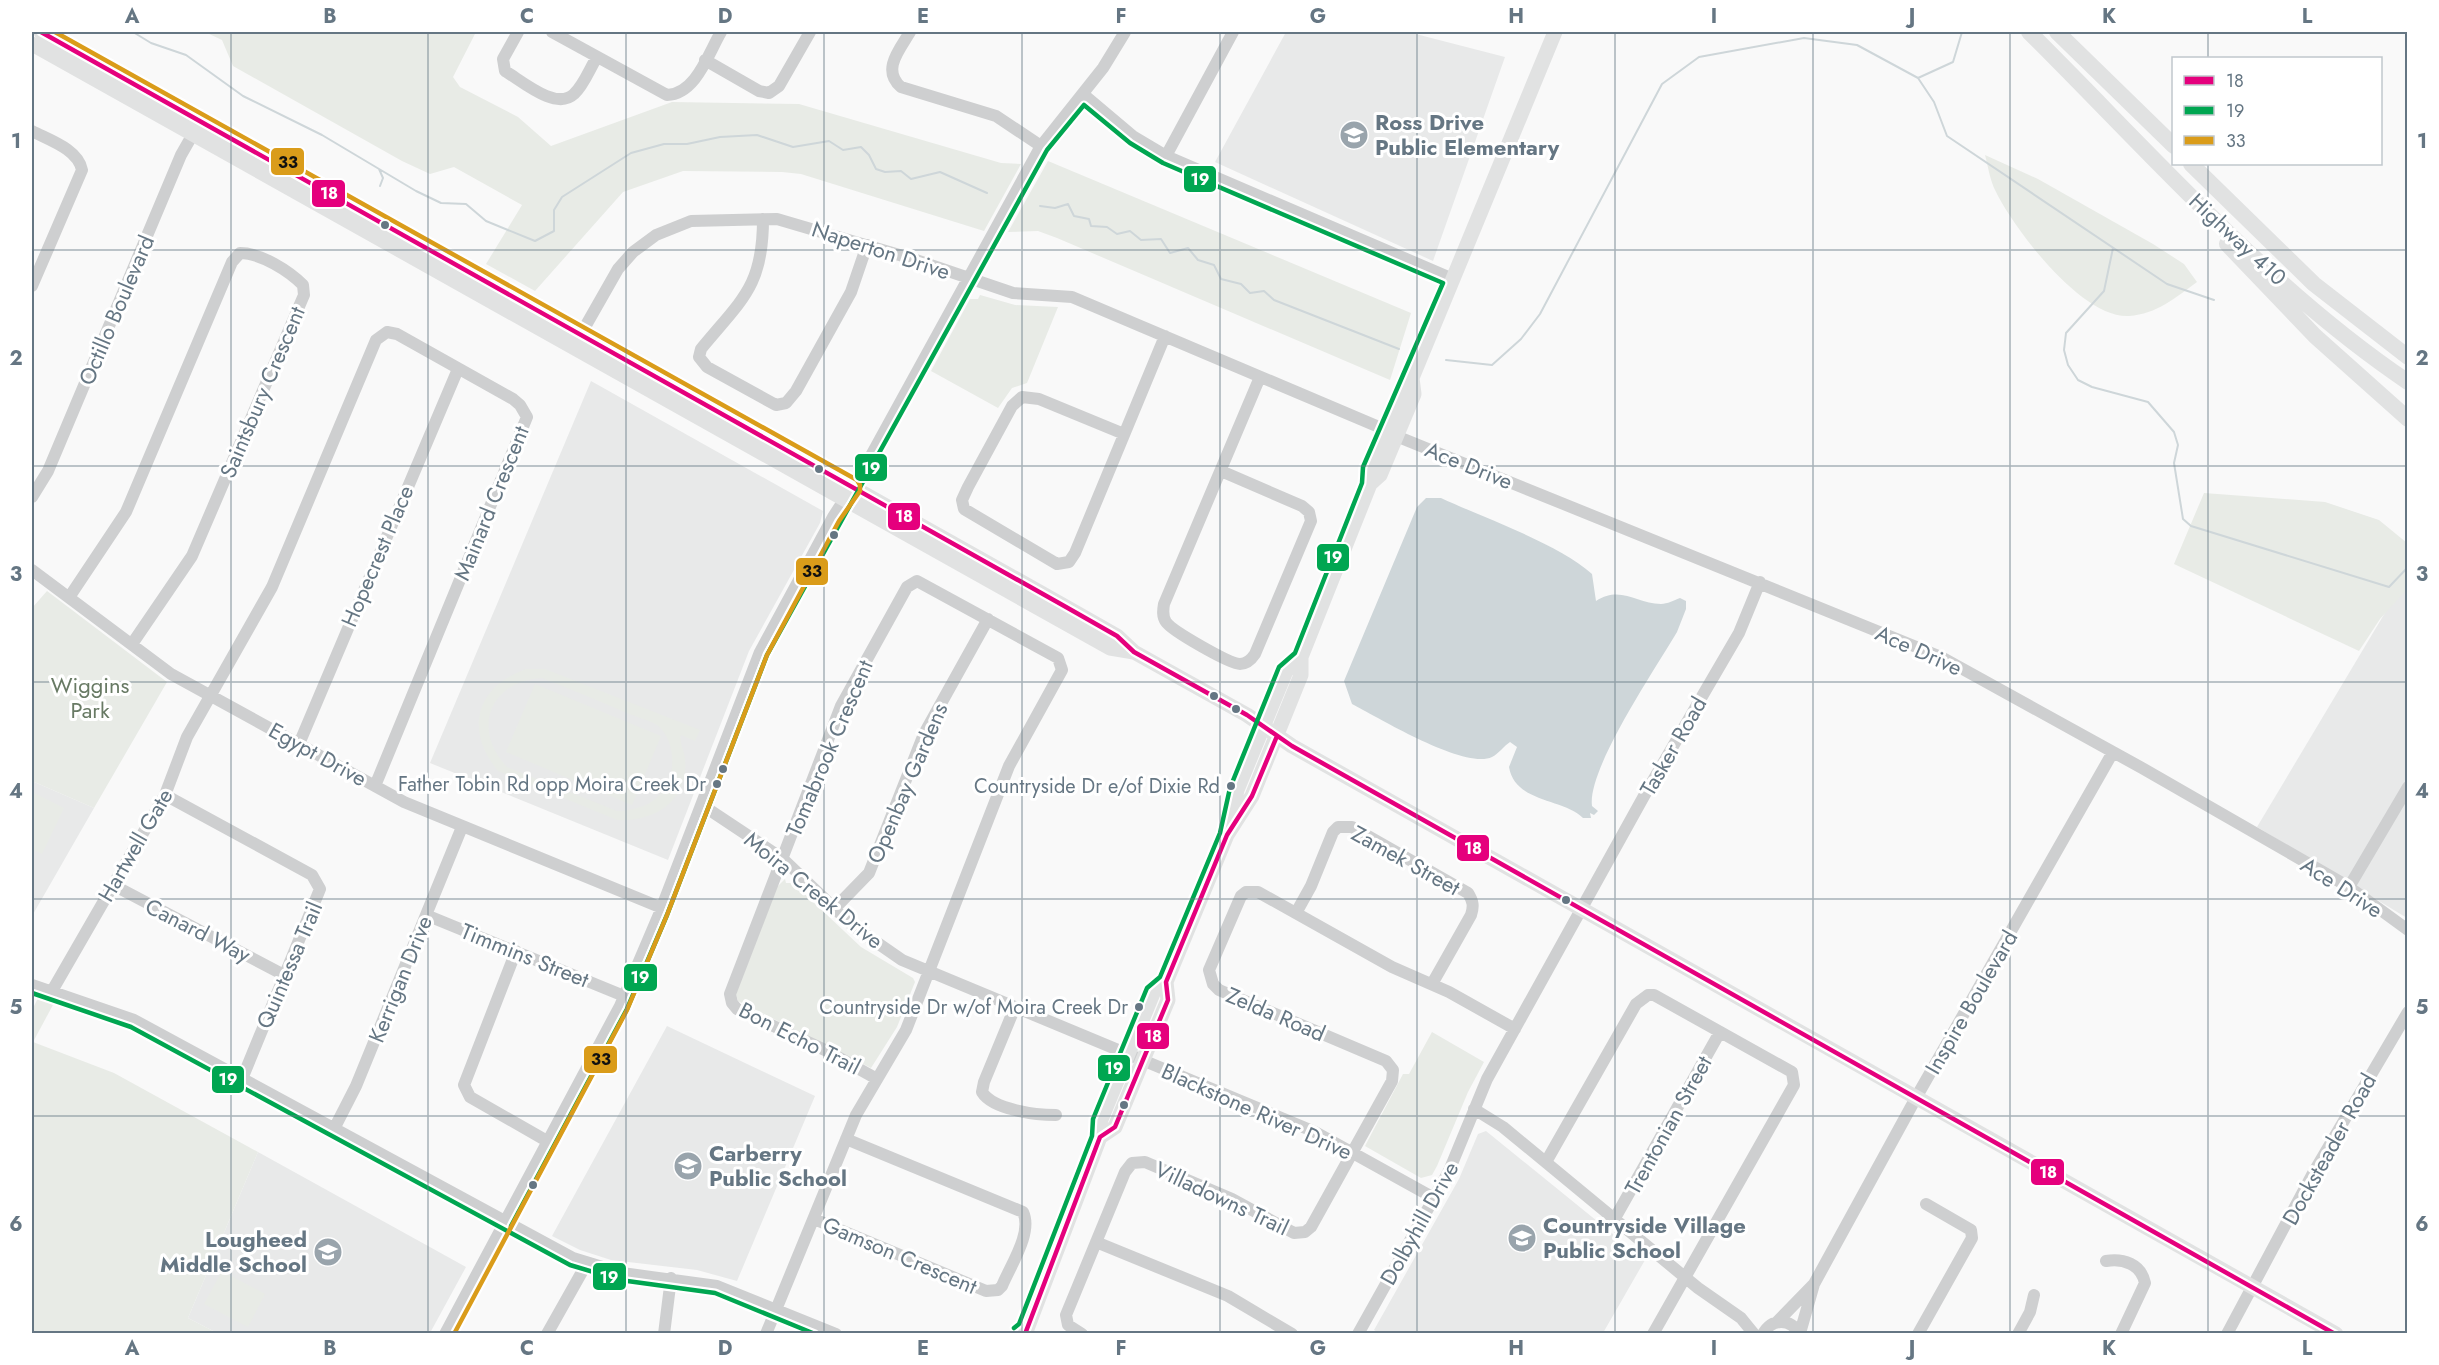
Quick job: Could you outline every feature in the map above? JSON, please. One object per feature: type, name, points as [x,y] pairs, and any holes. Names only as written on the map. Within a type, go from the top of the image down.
[{"type":"highway","name":"Highway 410","points":[[2029,32],[2184,189],[2313,310],[2408,382]]},
{"type":"highway","points":[[2057,32],[2172,144]]},
{"type":"highway","name":"Highway 410","points":[[2192,165],[2314,284],[2408,357]]},
{"type":"highway","points":[[2184,189],[2204,219],[2315,336],[2408,419]]},
{"type":"highway","points":[[2265,237],[2289,247],[2408,344]]},
{"type":"main road","points":[[41,32],[581,334],[848,494]]},
{"type":"main road","points":[[1023,1332],[1100,1137],[1100,1122],[1167,1000],[1166,982],[1227,836],[1251,796],[1301,675],[1301,657],[1370,484],[1380,475],[1391,433],[1414,394],[1412,378],[1555,32]]},
{"type":"main road","points":[[32,44],[192,136],[848,494],[1117,636],[1134,651],[1263,726],[1276,736],[2336,1334]]},
{"type":"main road","points":[[1227,836],[1237,790],[1263,726],[1286,671],[1301,657]]},
{"type":"street","points":[[519,32],[503,59],[505,71],[552,98],[564,99],[575,93],[597,57]]},
{"type":"street","points":[[552,32],[667,95],[680,94],[689,87],[718,32]]},
{"type":"street","points":[[705,60],[759,91],[769,93],[779,86],[810,32]]},
{"type":"street","points":[[910,32],[892,63],[892,74],[901,87],[996,116],[1041,146]]},
{"type":"street","points":[[445,1334],[624,996],[662,908],[760,652],[970,279],[1041,146],[1083,94],[1125,32]]},
{"type":"street","points":[[1166,156],[1233,32]]},
{"type":"street","points":[[1083,94],[1134,137],[1166,156],[1453,279]]},
{"type":"street","name":"Octillo Boulevard","points":[[32,497],[48,471],[182,155],[200,122]]},
{"type":"street","points":[[32,131],[73,153],[80,160],[82,170],[32,286]]},
{"type":"street","points":[[763,219],[761,260],[752,284],[701,349],[699,357],[707,368],[776,405],[786,403],[796,391],[851,292],[867,245]]},
{"type":"street","name":"Naperton Drive","points":[[581,334],[618,269],[646,242],[691,221],[763,219],[794,223],[1012,293],[1072,297],[1391,433]]},
{"type":"street","name":"Saintsbury Crescent","points":[[70,596],[126,512],[232,262],[240,252],[251,253],[295,277],[303,285],[304,295],[192,556],[132,644]]},
{"type":"street","name":"Mainard Crescent","points":[[210,695],[272,587],[377,338],[387,332],[397,334],[520,405],[526,422],[375,786]]},
{"type":"street","points":[[1124,434],[1039,399],[1022,397],[1012,406],[968,487],[962,500],[964,509],[1049,560],[1065,564],[1075,553],[1165,336]]},
{"type":"street","name":"Hopecrest Place","points":[[299,744],[458,369]]},
{"type":"street","points":[[1221,471],[1297,503],[1306,508],[1311,516],[1308,532],[1255,654],[1247,663],[1241,664],[1229,661],[1171,627],[1163,613],[1221,471],[1260,377]]},
{"type":"street","name":"Ace Drive","points":[[1391,433],[1941,657],[2349,887],[2408,930]]},
{"type":"street","name":"Egypt Drive","points":[[32,570],[70,596],[171,674],[375,786],[462,827],[662,908]]},
{"type":"street","name":"Tomabrook Crescent","points":[[766,1334],[846,1139],[906,1030],[1009,766],[1062,670],[1058,658],[924,583],[918,581],[907,587],[847,693],[783,859]]},
{"type":"street","name":"Tasker Road","points":[[1583,908],[1644,796],[1739,633],[1760,582]]},
{"type":"street","name":"Openbay Gardens","points":[[834,909],[869,873],[924,734],[988,619]]},
{"type":"street","name":"Hartwell Gate","points":[[52,991],[165,795],[187,737],[210,695]]},
{"type":"street","name":"Inspire Boulevard","points":[[1800,1333],[1814,1284],[1917,1096],[2113,753]]},
{"type":"street","points":[[2349,887],[2408,787]]},
{"type":"street","name":"Quintessa Trail","points":[[165,795],[312,875],[318,881],[320,889],[242,1079]]},
{"type":"street","name":"Moira Creek Drive","points":[[702,805],[783,859],[834,909],[880,946],[928,972],[1135,1057]]},
{"type":"street","name":"Kerrigan Drive","points":[[334,1129],[356,1086],[462,827]]},
{"type":"street","name":"Zamek Street","points":[[1296,913],[1311,886],[1333,832],[1338,827],[1352,827],[1468,893],[1472,899],[1474,907],[1471,915],[1432,984]]},
{"type":"street","name":"Bon Echo Trail","points":[[783,859],[732,989],[732,1003],[737,1009],[827,1051],[877,1079]]},
{"type":"street","name":"Canard Way","points":[[112,885],[284,975]]},
{"type":"street","name":"Zelda Road","points":[[1354,1153],[1392,1082],[1390,1065],[1381,1058],[1219,990],[1210,977],[1209,970],[1241,896],[1246,892],[1258,892],[1392,968],[1432,984],[1515,1029]]},
{"type":"street","name":"Dolbyhill Drive","points":[[1358,1334],[1449,1171],[1474,1109],[1515,1029],[1583,908]]},
{"type":"street","name":"Timmins Street","points":[[426,915],[624,996]]},
{"type":"street","points":[[516,951],[464,1085],[470,1097],[547,1141]]},
{"type":"street","points":[[32,985],[129,1018],[504,1222],[587,1263],[622,1273],[717,1286],[777,1308],[837,1334]]},
{"type":"street","points":[[1546,1162],[1641,997],[1654,995],[1792,1072],[1794,1085],[1653,1334]]},
{"type":"street","points":[[1015,1007],[982,1092],[989,1100],[1032,1116],[1056,1115]]},
{"type":"street","name":"Docksteader Road","points":[[2227,1334],[2312,1175],[2408,1012]]},
{"type":"street","name":"Trentonian Street","points":[[1615,1218],[1720,1032]]},
{"type":"street","name":"Blackstone River Drive","points":[[1135,1057],[1315,1132],[1434,1198]]},
{"type":"street","points":[[1474,1109],[1546,1162],[1686,1277],[1741,1318],[1754,1334]]},
{"type":"street","name":"Gamson Crescent","points":[[814,1219],[986,1291],[998,1290],[1002,1286],[1026,1231],[1023,1212],[846,1139]]},
{"type":"street","name":"Villadowns Trail","points":[[1082,1334],[1068,1325],[1066,1315],[1131,1163],[1145,1162],[1223,1195],[1294,1233],[1305,1232],[1311,1227],[1354,1153]]},
{"type":"street","points":[[1918,1334],[1971,1238],[1971,1230],[1926,1204]]},
{"type":"street","points":[[1096,1242],[1228,1296],[1292,1334]]},
{"type":"street","points":[[2106,1261],[2119,1260],[2133,1264],[2141,1271],[2145,1283],[2121,1334]]},
{"type":"street","points":[[547,1334],[587,1263]]},
{"type":"street","points":[[664,1334],[671,1278]]},
{"type":"street","name":"Inspire Boulevard","points":[[1763,1334],[1814,1284]]},
{"type":"street","points":[[2018,1334],[2031,1312],[2034,1295]]},
{"type":"street","points":[[1741,1318],[1791,1324],[1800,1333]]},
{"type":"shaded area","name":"Ross Drive Public Elementary","points":[[1286,32],[1408,32],[1505,57],[1433,261],[1215,162]]},
{"type":"shaded area","points":[[591,381],[823,511],[820,523],[749,651],[668,860],[430,763]]},
{"type":"shaded area","points":[[1426,498],[1441,498],[1561,552],[1592,574],[1596,601],[1613,595],[1621,595],[1661,604],[1680,598],[1686,601],[1686,609],[1677,632],[1625,719],[1600,768],[1593,789],[1592,806],[1598,811],[1594,815],[1590,813],[1591,818],[1583,818],[1564,807],[1530,794],[1520,787],[1513,779],[1509,767],[1517,747],[1510,742],[1492,757],[1479,759],[1463,756],[1422,741],[1352,704],[1344,681],[1417,507]]},
{"type":"shaded area","points":[[2407,576],[2407,918],[2257,827]]},
{"type":"shaded area","points":[[32,781],[94,808],[32,916]]},
{"type":"shaded area","name":"Carberry Public School","points":[[667,1026],[815,1096],[737,1281],[697,1270],[611,1260],[580,1250],[552,1236]]},
{"type":"shaded area","name":"Countryside Village Public School","points":[[1486,1131],[1645,1260],[1603,1333],[1381,1334],[1374,1330],[1459,1179],[1478,1134]]},
{"type":"shaded area","name":"Lougheed Middle School","points":[[258,1152],[466,1267],[430,1333],[217,1333],[188,1318]]},
{"type":"green space","points":[[205,32],[476,32],[453,77],[460,87],[518,117],[551,146],[672,102],[799,104],[1001,163],[1021,164],[984,231],[801,174],[683,171],[623,192],[535,291],[486,264],[522,205],[454,167],[430,174],[402,161],[233,66],[222,40]]},
{"type":"green space","points":[[1985,155],[2038,179],[2153,244],[2184,264],[2197,282],[2157,309],[2139,315],[2110,313],[2091,303],[2051,268],[2017,226],[1995,190]]},
{"type":"green space","points":[[1048,161],[1411,313],[1390,380],[1057,238],[1038,231],[1008,232]]},
{"type":"green space","points":[[980,295],[1015,305],[1058,307],[1027,383],[1012,388],[998,408],[931,371],[970,299],[978,299]]},
{"type":"green space","points":[[2204,493],[2325,502],[2379,520],[2407,543],[2407,589],[2380,619],[2359,651],[2174,564]]},
{"type":"green space","name":"Wiggins Park","points":[[47,591],[167,682],[94,808],[32,781],[32,608]]},
{"type":"green space","points":[[526,669],[545,669],[700,730],[695,741],[681,735],[685,773],[675,797],[656,813],[631,820],[617,820],[498,771],[487,756],[481,740],[480,711],[486,698],[509,677]],"holes":[[[542,678],[657,725],[667,737],[672,754],[672,770],[663,792],[646,805],[617,811],[507,767],[496,752],[490,737],[489,723],[492,709],[499,697],[510,688],[524,681]]]},
{"type":"green space","points":[[535,684],[661,736],[632,805],[506,752]]},
{"type":"green space","points":[[32,792],[64,808],[42,854],[32,849]]},
{"type":"green space","points":[[785,879],[786,883],[793,883],[861,947],[913,978],[915,982],[897,1027],[871,1068],[738,1001],[736,994],[777,887]]},
{"type":"green space","points":[[38,998],[54,1003],[33,1042],[114,1073],[258,1152],[188,1318],[217,1333],[32,1333],[32,1010]]},
{"type":"green space","points":[[1432,1032],[1484,1062],[1468,1092],[1437,1166],[1432,1175],[1421,1178],[1365,1146],[1403,1074],[1409,1074]]},
{"type":"green space","points":[[222,1271],[265,1294],[248,1327],[204,1304]]},
{"type":"waterway","points":[[133,32],[151,43],[186,55],[243,96],[322,135],[416,191],[441,203],[466,204],[486,221],[535,241],[554,231],[554,210],[562,197],[631,153],[664,144],[687,144],[720,137],[757,135],[793,147],[829,141],[843,150],[861,147],[869,155],[876,169],[885,172],[901,171],[911,179],[940,172],[987,193]]},
{"type":"waterway","points":[[1918,78],[1953,62],[1962,32]]},
{"type":"waterway","points":[[1446,360],[1492,365],[1521,339],[1540,314],[1662,84],[1699,57],[1804,38],[1857,45],[1918,78],[1934,102],[1947,136],[2167,284],[2214,300]]},
{"type":"waterway","points":[[379,169],[383,178],[380,186]]},
{"type":"waterway","points":[[1040,206],[1055,208],[1068,204],[1074,216],[1089,219],[1091,226],[1107,227],[1117,234],[1130,231],[1141,240],[1161,239],[1170,253],[1188,248],[1198,260],[1214,265],[1221,279],[1241,284],[1250,293],[1264,291],[1274,300],[1399,349]]},
{"type":"waterway","points":[[2113,248],[2104,291],[2066,333],[2064,350],[2068,365],[2078,380],[2092,387],[2148,402],[2174,432],[2178,445],[2174,463],[2183,519],[2191,526],[2389,587],[2408,567]]},
{"type":"transit line","name":"18","points":[[41,32],[1066,607],[1117,636],[1134,652],[1247,715],[1292,746],[2335,1334]]},
{"type":"transit line","name":"33","points":[[55,32],[857,480],[860,485],[860,491],[839,521],[767,655],[667,915],[627,1010],[454,1334]]},
{"type":"transit line","name":"19","points":[[511,1226],[627,1009],[667,915],[767,655],[1047,150],[1084,105],[1130,143],[1163,163],[1443,283],[1363,467],[1362,483],[1295,653],[1279,667],[1230,788],[1220,833],[1160,977],[1147,988],[1093,1119],[1092,1136],[1019,1324],[1014,1328]]},
{"type":"transit line","name":"18","points":[[1025,1334],[1100,1137],[1115,1127],[1168,1000],[1166,982],[1227,835],[1252,796],[1277,736]]},
{"type":"transit line","name":"19","points":[[32,993],[131,1027],[570,1265],[620,1280],[715,1293],[815,1334]]},
{"type":"place","name":"Ross Drive Public Elementary","points":[[1354,135]]},
{"type":"place","name":"Father Tobin Rd opp Moira Creek Dr","points":[[717,784]]},
{"type":"place","name":"Countryside Dr e/of Dixie Rd","points":[[1231,786]]},
{"type":"place","name":"Countryside Dr w/of Moira Creek Dr","points":[[1139,1007]]},
{"type":"place","name":"Carberry Public School","points":[[688,1166]]},
{"type":"place","name":"Countryside Village Public School","points":[[1522,1238]]},
{"type":"place","name":"Lougheed Middle School","points":[[328,1252]]}]
